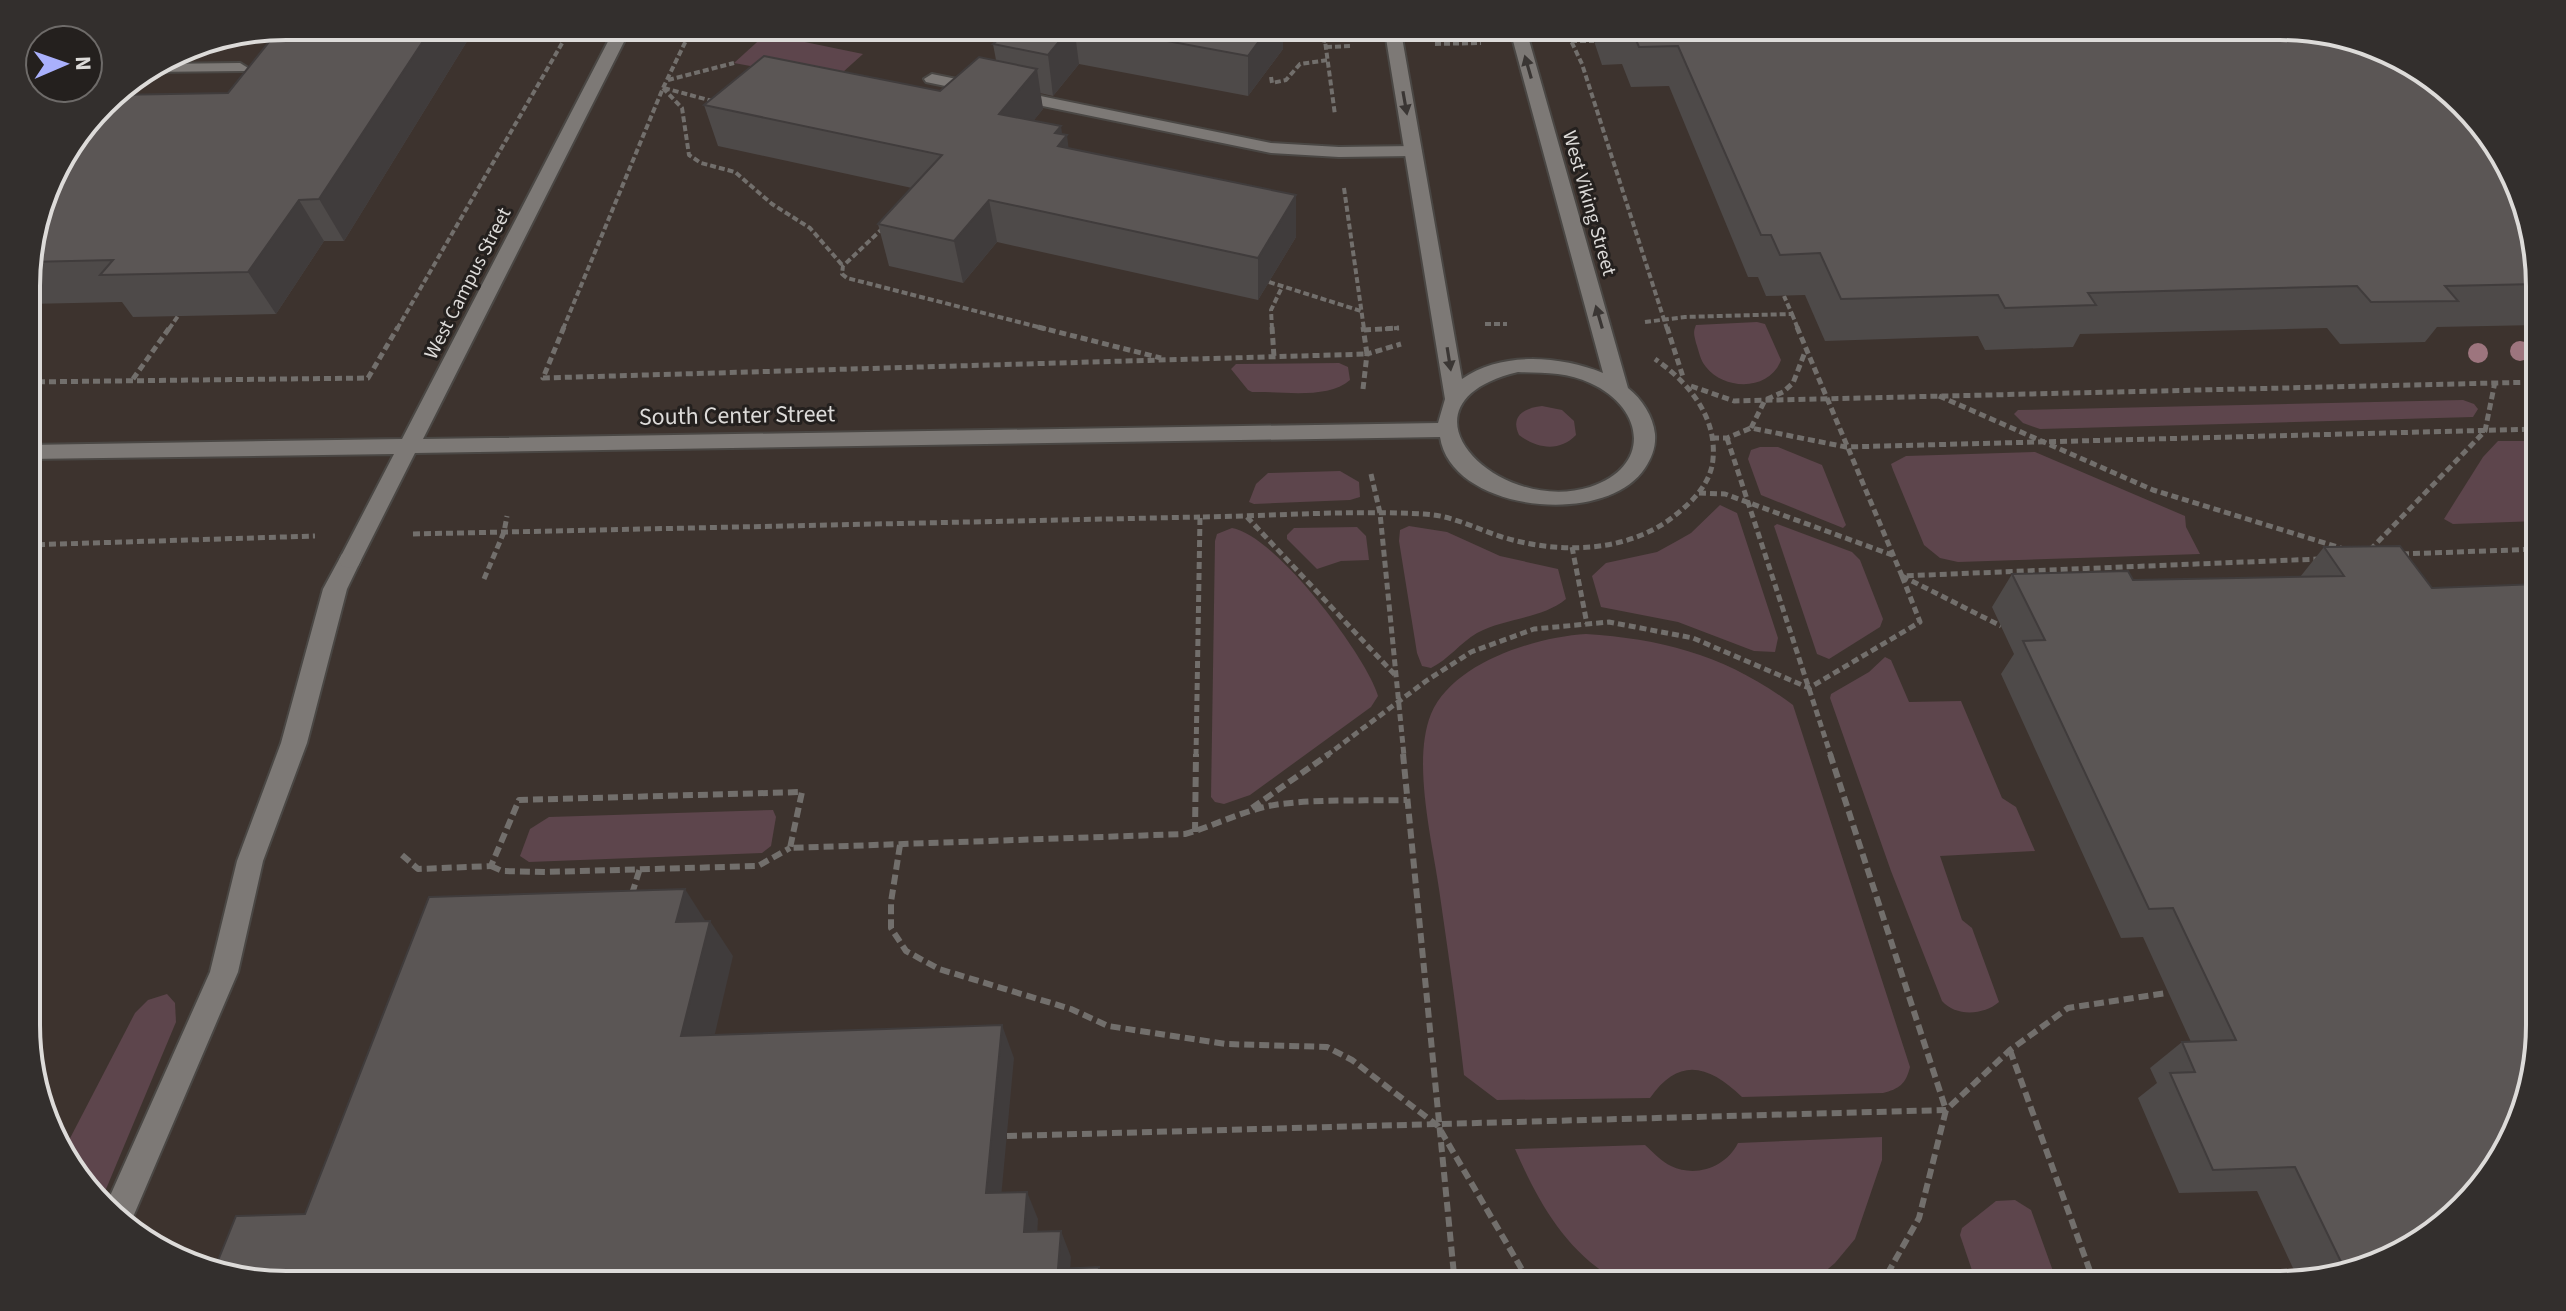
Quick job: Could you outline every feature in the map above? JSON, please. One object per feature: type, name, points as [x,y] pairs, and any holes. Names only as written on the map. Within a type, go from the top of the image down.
[{"type":"street","points":[[1394,40],[1455,399]]},
{"type":"street","name":"West Viking Street","points":[[1521,40],[1619,393]]},
{"type":"street","name":"West Campus Street","points":[[121,1207],[224,972],[250,861],[294,743],[335,589],[616,41]]},
{"type":"street","points":[[170,69],[240,68]]},
{"type":"street","points":[[932,79],[1271,148],[1339,152],[1413,151]]},
{"type":"street","points":[[1518,366],[1549,366],[1581,372],[1609,383],[1619,393],[1630,402],[1643,422],[1646,444],[1639,465],[1622,482],[1596,494],[1564,499],[1531,497],[1500,487],[1473,471],[1455,451],[1448,430],[1449,414],[1455,399],[1467,384],[1490,373],[1518,366]]},
{"type":"street","name":"South Center Street","points":[[41,452],[1448,430]]},
{"type":"path","points":[[1311,40],[1326,44],[1395,45],[1447,40]]},
{"type":"path","points":[[686,41],[663,88],[543,378],[1367,354],[1325,40]]},
{"type":"path","points":[[1566,40],[1594,41]]},
{"type":"path","points":[[41,382],[368,378],[563,41]]},
{"type":"path","points":[[41,545],[1380,513],[1451,517],[1530,544],[1572,547],[1624,541],[1655,530],[1677,515],[1699,493],[1714,465],[1712,438],[1703,407],[1683,380],[1582,64],[1571,41]]},
{"type":"path","points":[[1271,77],[1272,83],[1286,80],[1300,64],[1328,60]]},
{"type":"path","points":[[667,81],[734,63]]},
{"type":"path","points":[[663,88],[721,103]]},
{"type":"path","points":[[663,88],[682,108],[689,155],[701,163],[735,172],[772,204],[810,228],[843,266]]},
{"type":"path","points":[[886,225],[843,266],[842,274],[847,278],[1170,360]]},
{"type":"path","points":[[876,235],[887,237]]},
{"type":"path","points":[[1269,282],[1361,311]]},
{"type":"path","points":[[1274,357],[1271,310],[1282,287]]},
{"type":"path","points":[[1784,296],[1920,622],[1809,688]]},
{"type":"path","points":[[1600,322],[1664,322],[1685,317],[1792,314]]},
{"type":"path","points":[[133,379],[178,316]]},
{"type":"path","points":[[1751,428],[1765,400],[1788,392],[1796,380],[1806,350]]},
{"type":"path","points":[[534,382],[556,378]]},
{"type":"path","points":[[2379,555],[2365,556],[2485,431],[2495,382]]},
{"type":"path","points":[[1690,386],[1734,401],[2526,382]]},
{"type":"path","points":[[1939,396],[2038,442],[2177,499],[2350,551]]},
{"type":"path","points":[[1712,438],[1727,438],[1751,428],[1846,447],[2526,429]]},
{"type":"path","points":[[1727,438],[1946,1110],[1919,1218],[1889,1270]]},
{"type":"path","points":[[1371,474],[1380,513],[1453,1270]]},
{"type":"path","points":[[1699,493],[1713,491],[1893,555]]},
{"type":"path","points":[[484,579],[504,532],[507,516]]},
{"type":"path","points":[[1247,516],[1396,677]]},
{"type":"path","points":[[1195,832],[1200,517]]},
{"type":"path","points":[[1572,547],[1587,624]]},
{"type":"path","points":[[2394,554],[2526,549]]},
{"type":"path","points":[[1902,576],[2333,558]]},
{"type":"path","points":[[1902,576],[2001,626]]},
{"type":"path","points":[[1248,811],[1399,704],[1426,681],[1471,652],[1534,629],[1609,622],[1693,638],[1809,688]]},
{"type":"path","points":[[491,866],[519,800],[802,792],[790,848]]},
{"type":"path","points":[[402,855],[418,869],[491,866],[502,871],[758,866],[790,848],[1145,837],[1195,832],[1248,811],[1293,803],[1407,800]]},
{"type":"path","points":[[900,845],[891,902],[891,928],[906,951],[939,969],[1071,1009],[1108,1026],[1226,1044],[1327,1047],[1352,1060],[1438,1126],[1522,1270]]},
{"type":"path","points":[[631,898],[640,868]]},
{"type":"path","points":[[1007,1136],[1946,1110],[2010,1050],[2068,1008],[2167,993]]},
{"type":"path","points":[[2010,1050],[2090,1270]]},
{"type":"shaded area","points":[[270,41],[2297,41],[2521,238],[2526,286],[2526,1025],[2523,1057],[2440,1212],[2389,1246],[2328,1266],[2296,1270],[286,1271],[222,1263],[177,1246],[136,1220],[91,1175],[59,1119],[48,1089],[42,1057],[41,270],[48,222],[65,177],[81,149],[124,101],[149,81],[177,65],[222,48]]},
{"type":"shaded area","points":[[759,41],[799,41],[863,54],[833,81],[734,63]]},
{"type":"shaded area","points":[[1765,324],[1781,360],[1775,370],[1767,378],[1746,384],[1735,384],[1714,375],[1701,358],[1695,340],[1696,325]]},
{"type":"shaded area","points":[[1339,363],[1348,367],[1350,380],[1329,390],[1303,393],[1252,392],[1231,369],[1236,364]]},
{"type":"shaded area","points":[[2463,400],[2478,409],[2473,417],[2040,429],[2023,423],[2014,414],[2018,410]]},
{"type":"shaded area","points":[[1542,406],[1562,410],[1574,421],[1576,435],[1563,444],[1548,447],[1519,435],[1516,423],[1520,414]]},
{"type":"shaded area","points":[[2498,441],[2526,441],[2526,521],[2453,524],[2444,519],[2483,457]]},
{"type":"shaded area","points":[[1778,447],[1822,465],[1846,525],[1843,528],[1761,495],[1748,459],[1751,450]]},
{"type":"shaded area","points":[[2035,452],[2185,516],[2186,527],[2200,554],[1958,562],[1940,558],[1924,545],[1891,464],[1906,456]]},
{"type":"shaded area","points":[[1340,471],[1359,482],[1360,497],[1350,500],[1249,502],[1256,484],[1268,473]]},
{"type":"shaded area","points":[[1720,505],[1737,513],[1778,638],[1775,652],[1754,651],[1678,622],[1601,607],[1592,576],[1606,563],[1657,552],[1691,533]]},
{"type":"shaded area","points":[[1777,524],[1852,552],[1860,560],[1883,619],[1880,627],[1829,659],[1817,654],[1774,526]]},
{"type":"shaded area","points":[[1409,526],[1447,532],[1500,556],[1558,569],[1566,599],[1546,611],[1477,633],[1431,668],[1422,666],[1417,653],[1399,541],[1400,530]]},
{"type":"shaded area","points":[[1357,527],[1366,536],[1369,560],[1341,561],[1317,569],[1287,539],[1294,528]]},
{"type":"shaded area","points":[[1232,528],[1271,551],[1294,573],[1356,653],[1378,696],[1371,707],[1250,795],[1224,804],[1215,802],[1211,797],[1215,541],[1217,534]]},
{"type":"shaded area","points":[[1586,634],[1643,640],[1695,653],[1745,674],[1793,705],[1910,1067],[1904,1082],[1898,1087],[1883,1093],[1742,1097],[1718,1078],[1694,1070],[1672,1076],[1650,1098],[1497,1100],[1464,1075],[1425,801],[1423,754],[1431,714],[1457,680],[1498,656],[1544,640]]},
{"type":"shaded area","points":[[1885,657],[1891,660],[1909,702],[1961,701],[2002,798],[2016,807],[2035,851],[1940,856],[1962,920],[1972,928],[1999,1002],[1986,1010],[1962,1012],[1942,1001],[1891,871],[1830,698],[1831,694],[1869,672]]},
{"type":"shaded area","points":[[773,810],[776,817],[771,846],[762,853],[529,862],[520,856],[530,829],[549,817]]},
{"type":"shaded area","points":[[167,994],[175,1003],[176,1022],[105,1191],[69,1140],[135,1013],[148,1000]]},
{"type":"shaded area","points":[[1882,1137],[1882,1160],[1855,1239],[1826,1270],[1601,1270],[1558,1228],[1534,1190],[1515,1149],[1645,1145],[1668,1164],[1690,1171],[1718,1164],[1738,1143]]},
{"type":"shaded area","points":[[2015,1200],[2031,1210],[2053,1270],[1972,1270],[1960,1235],[1962,1228],[1996,1201]]},
{"type":"building","points":[[1636,40],[2280,40],[2328,45],[2359,53],[2417,81],[2465,124],[2485,149],[2501,177],[2518,222],[2526,284],[2445,286],[2458,301],[2371,302],[2357,286],[2088,293],[2096,305],[2005,308],[1998,295],[1841,299],[1820,253],[1780,255],[1771,235],[1761,235],[1678,46],[1639,47]]},
{"type":"building","points":[[270,41],[423,41],[319,199],[299,200],[248,272],[100,275],[113,260],[42,262],[48,222],[65,177],[91,136],[124,101],[132,95],[228,93]]},
{"type":"building","points":[[997,41],[1060,41],[1048,55],[993,44]]},
{"type":"building","points":[[1165,41],[1259,41],[1248,56]]},
{"type":"building","points":[[764,56],[940,91],[979,57],[1037,69],[999,114],[1061,126],[1055,133],[1067,135],[1058,146],[1296,195],[1258,258],[989,200],[954,241],[878,224],[942,155],[704,105]]},
{"type":"building","points":[[2400,546],[2432,588],[2526,584],[2526,1025],[2521,1073],[2513,1104],[2485,1162],[2442,1210],[2417,1230],[2389,1246],[2341,1263],[2295,1167],[2213,1170],[2170,1073],[2195,1072],[2182,1042],[2236,1040],[2173,908],[2149,909],[2023,641],[2045,640],[2012,574],[2128,571],[2133,580],[2344,576],[2324,547]]},
{"type":"building","points":[[685,889],[676,922],[710,921],[681,1036],[1002,1025],[986,1193],[1027,1192],[1024,1232],[1061,1231],[1058,1269],[1099,1267],[1099,1271],[286,1271],[254,1269],[218,1261],[236,1216],[305,1214],[429,897]]}]
